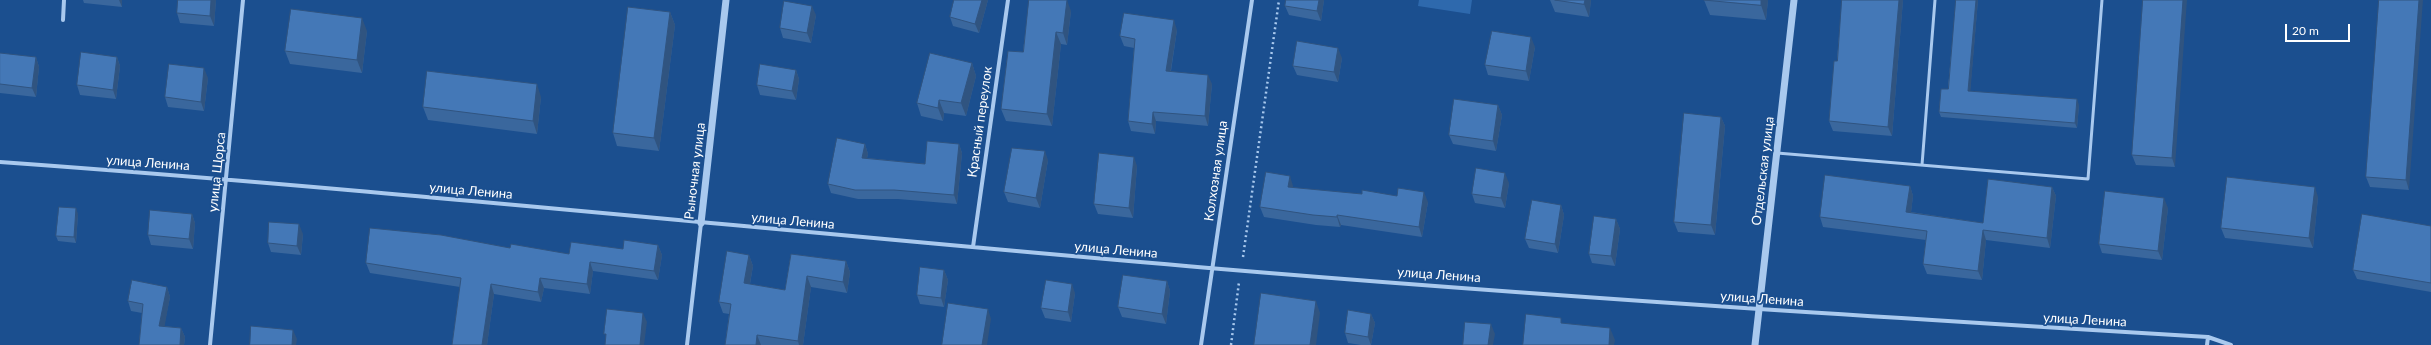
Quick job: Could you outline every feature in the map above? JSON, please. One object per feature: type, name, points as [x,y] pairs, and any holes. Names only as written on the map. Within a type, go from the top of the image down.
[{"type":"street","points":[[63,20],[64,0]]},
{"type":"street","name":"улица Щорса","points":[[210,345],[244,0]]},
{"type":"street","name":"Рыночная улица","points":[[686,345],[726,0]]},
{"type":"street","name":"Красный переулок","points":[[973,247],[1008,0]]},
{"type":"street","name":"Колхозная улица","points":[[1201,345],[1252,0]]},
{"type":"street","name":"Отдельская улица","points":[[1755,345],[1794,0]]},
{"type":"street","name":"улица Ленина","points":[[0,162],[227,179],[1241,271],[1759,309],[2208,337],[2231,345]]},
{"type":"street","points":[[2207,345],[2208,337]]},
{"type":"lane","points":[[1922,165],[1935,0]]},
{"type":"lane","points":[[1777,153],[2088,179],[2102,0]]},
{"type":"path","points":[[1231,345],[1279,0]]},
{"type":"shaded area","points":[[1419,0],[1472,0],[1470,14],[1418,6]]},
{"type":"building","points":[[178,0],[211,0],[210,16],[177,13]]},
{"type":"building","points":[[954,0],[982,0],[975,24],[950,17]]},
{"type":"building","points":[[1029,0],[1067,0],[1063,33],[1056,32],[1047,114],[1001,109],[1008,51],[1023,52]]},
{"type":"building","points":[[1286,0],[1319,0],[1317,11],[1285,6]]},
{"type":"building","points":[[1555,0],[1585,0],[1584,4]]},
{"type":"building","points":[[1704,0],[1761,0],[1761,5]]},
{"type":"building","points":[[1842,0],[1899,0],[1888,127],[1829,121],[1834,61],[1837,61]]},
{"type":"building","points":[[1956,0],[1976,0],[1968,91],[2077,99],[2075,123],[1939,112],[1941,89],[1948,89]]},
{"type":"building","points":[[2143,0],[2183,0],[2172,158],[2132,155]]},
{"type":"building","points":[[2379,0],[2419,0],[2406,180],[2366,177]]},
{"type":"building","points":[[784,1],[812,6],[807,33],[780,28]]},
{"type":"building","points":[[628,7],[670,12],[654,138],[613,133]]},
{"type":"building","points":[[291,9],[362,18],[357,60],[285,51]]},
{"type":"building","points":[[1124,13],[1174,20],[1166,71],[1208,75],[1205,116],[1153,112],[1152,124],[1128,121],[1135,39],[1120,36]]},
{"type":"building","points":[[1492,31],[1531,37],[1526,71],[1485,65]]},
{"type":"building","points":[[1297,41],[1338,48],[1334,72],[1293,66]]},
{"type":"building","points":[[81,52],[117,57],[113,90],[77,85]]},
{"type":"building","points":[[0,53],[36,57],[32,88],[0,84]]},
{"type":"building","points":[[930,53],[972,63],[961,103],[939,100],[938,108],[917,103]]},
{"type":"building","points":[[169,64],[204,68],[201,102],[165,97]]},
{"type":"building","points":[[760,64],[796,70],[792,91],[757,85]]},
{"type":"building","points":[[427,71],[537,84],[533,121],[423,107]]},
{"type":"building","points":[[1454,99],[1498,105],[1493,141],[1449,135]]},
{"type":"building","points":[[1684,113],[1721,117],[1711,225],[1674,222]]},
{"type":"building","points":[[837,138],[865,144],[862,158],[925,164],[927,141],[959,144],[954,195],[894,190],[855,190],[828,184]]},
{"type":"building","points":[[1012,148],[1045,151],[1036,198],[1004,192]]},
{"type":"building","points":[[1099,153],[1134,157],[1129,208],[1094,204]]},
{"type":"building","points":[[1476,168],[1505,173],[1501,198],[1472,194]]},
{"type":"building","points":[[1266,172],[1290,176],[1288,187],[1362,194],[1362,190],[1397,196],[1398,188],[1424,192],[1419,227],[1337,215],[1337,217],[1313,215],[1260,207]]},
{"type":"building","points":[[1825,175],[1910,186],[1906,212],[1983,223],[1988,179],[2052,187],[2047,238],[1983,230],[1978,271],[1923,264],[1927,231],[1820,217]]},
{"type":"building","points":[[2227,177],[2315,187],[2309,238],[2221,228]]},
{"type":"building","points":[[2105,191],[2164,198],[2158,251],[2099,244]]},
{"type":"building","points":[[1532,200],[1561,205],[1555,244],[1525,239]]},
{"type":"building","points":[[59,207],[76,208],[74,237],[56,236]]},
{"type":"building","points":[[150,210],[192,214],[189,239],[148,235]]},
{"type":"building","points":[[2362,214],[2431,226],[2431,283],[2353,270]]},
{"type":"building","points":[[1594,216],[1616,219],[1611,256],[1589,254]]},
{"type":"building","points":[[269,222],[299,224],[297,246],[268,243]]},
{"type":"building","points":[[370,228],[441,235],[510,248],[511,244],[569,254],[571,242],[623,249],[624,240],[658,245],[654,271],[590,262],[587,284],[540,278],[538,292],[491,284],[482,345],[452,345],[461,278],[366,263]]},
{"type":"building","points":[[727,251],[749,255],[744,283],[785,290],[791,254],[846,261],[843,282],[807,276],[798,341],[757,335],[756,345],[725,345],[731,304],[719,302]]},
{"type":"building","points":[[920,267],[944,270],[941,298],[917,295]]},
{"type":"building","points":[[1123,275],[1167,281],[1162,314],[1118,307]]},
{"type":"building","points":[[132,280],[167,287],[159,326],[181,328],[180,345],[139,345],[143,304],[128,301]]},
{"type":"building","points":[[1046,280],[1072,284],[1068,312],[1041,308]]},
{"type":"building","points":[[1261,293],[1316,301],[1310,345],[1254,345]]},
{"type":"building","points":[[948,303],[988,309],[982,345],[942,345]]},
{"type":"building","points":[[607,309],[643,313],[640,345],[605,345],[606,334],[604,334]]},
{"type":"building","points":[[1348,310],[1371,314],[1368,337],[1345,333]]},
{"type":"building","points":[[1526,314],[1561,318],[1561,323],[1610,328],[1609,345],[1523,345]]},
{"type":"building","points":[[1465,322],[1491,324],[1488,345],[1463,345]]},
{"type":"building","points":[[251,326],[293,330],[292,345],[250,345]]}]
